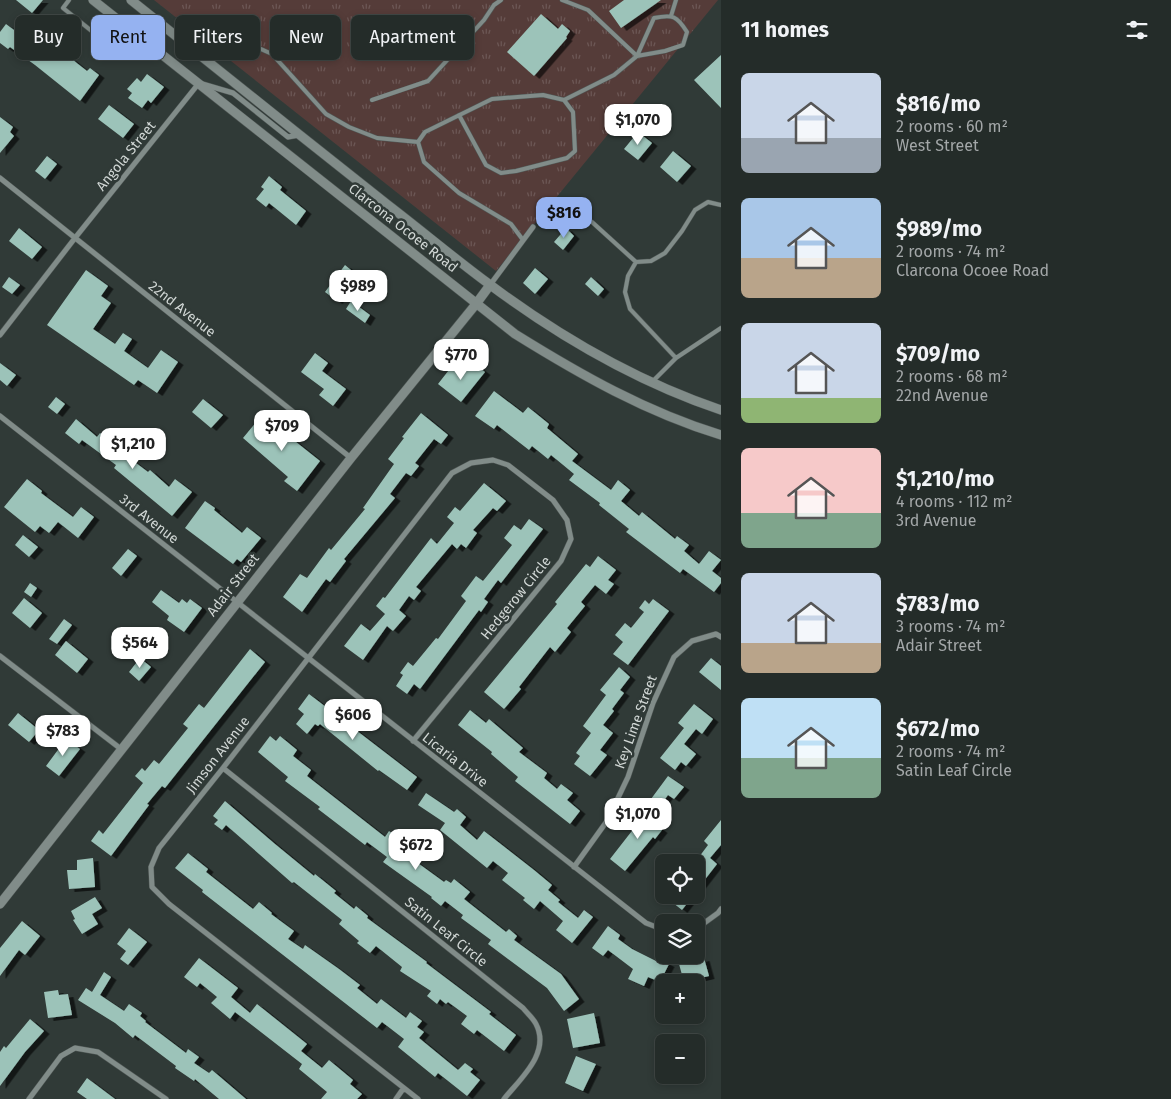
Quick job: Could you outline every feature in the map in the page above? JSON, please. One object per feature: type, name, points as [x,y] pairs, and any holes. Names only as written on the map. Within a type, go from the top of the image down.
[{"type":"street","name":"Clarcona Ocoee Road","points":[[93,0],[112,15]]},
{"type":"street","name":"Clarcona Ocoee Road","points":[[131,0],[490,285],[554,329],[597,354],[651,382],[721,410]]},
{"type":"street","name":"Clarcona Ocoee Road","points":[[165,56],[514,334],[576,372],[635,402],[700,429],[721,435]]},
{"type":"street","points":[[199,83],[233,93],[288,137],[299,135]]},
{"type":"street","name":"Angola Street","points":[[0,335],[74,238],[199,83]]},
{"type":"street","name":"22nd Avenue","points":[[0,178],[352,458]]},
{"type":"street","points":[[490,285],[533,227]]},
{"type":"street","name":"Adair Street","points":[[2,898],[490,285]]},
{"type":"street","name":"3rd Avenue","points":[[0,416],[237,602]]},
{"type":"street","name":"Hedgerow Circle","points":[[307,658],[452,473],[471,463],[493,460],[508,465],[553,500],[567,520],[571,539],[561,561],[413,741]]},
{"type":"street","name":"Licaria Drive","points":[[237,602],[646,923],[655,926]]},
{"type":"street","name":"Key Lime Street","points":[[574,867],[607,821],[628,777],[653,703],[674,657],[692,641],[716,634],[721,637]]},
{"type":"street","points":[[0,656],[121,749]]},
{"type":"street","name":"Jimson Avenue","points":[[307,658],[159,848],[151,867],[152,887],[169,904],[404,1089]]},
{"type":"street","name":"Satin Leaf Circle","points":[[223,768],[524,1008],[536,1024],[541,1041],[534,1061],[504,1099]]},
{"type":"street","points":[[705,923],[721,910]]},
{"type":"street","points":[[29,1099],[61,1056],[75,1048],[98,1052],[166,1099]]},
{"type":"street","points":[[396,1099],[404,1089],[418,1099]]},
{"type":"lane","points":[[69,0],[63,8],[91,31]]},
{"type":"lane","points":[[372,100],[428,81],[500,0]]},
{"type":"lane","points":[[562,0],[588,10],[638,56]]},
{"type":"lane","points":[[671,16],[676,0]]},
{"type":"lane","points":[[564,100],[614,75],[638,56],[665,51],[683,45],[687,32],[679,19],[667,15],[654,18],[638,56]]},
{"type":"lane","points":[[260,49],[272,54],[326,114],[348,127],[377,138],[418,142]]},
{"type":"lane","points":[[418,142],[425,132],[459,115],[492,99],[543,95],[564,100],[573,112],[575,151],[567,158],[501,173],[486,165],[459,115]]},
{"type":"lane","points":[[418,142],[424,162],[459,194],[511,224],[524,240]]},
{"type":"lane","points":[[546,207],[573,213],[592,222],[636,262],[651,261],[665,253],[695,210],[708,202],[721,205]]},
{"type":"lane","points":[[636,262],[628,276],[625,292],[630,309],[676,358]]},
{"type":"lane","points":[[651,382],[676,358],[721,328]]},
{"type":"green space","points":[[154,0],[718,0],[496,271],[230,60],[260,60],[260,15],[175,15],[175,17]]},
{"type":"building","points":[[16,0],[43,0],[32,13]]},
{"type":"building","points":[[624,0],[661,0],[621,28],[609,11]]},
{"type":"building","points":[[541,14],[558,29],[562,24],[570,31],[567,38],[534,76],[507,52]]},
{"type":"building","points":[[6,24],[15,31],[15,51],[10,47],[8,49],[0,43],[0,32]]},
{"type":"building","points":[[721,55],[721,108],[694,80]]},
{"type":"building","points":[[28,60],[73,60],[87,71],[90,68],[99,75],[80,101]]},
{"type":"building","points":[[147,74],[164,87],[151,103],[148,100],[142,108],[128,98],[132,93],[127,89],[137,78],[141,82]]},
{"type":"building","points":[[109,105],[134,124],[123,138],[98,119]]},
{"type":"building","points":[[0,117],[13,127],[10,132],[14,136],[0,153]]},
{"type":"building","points":[[638,132],[652,143],[638,160],[624,149]]},
{"type":"building","points":[[673,151],[691,166],[677,182],[660,167]]},
{"type":"building","points":[[47,156],[57,164],[45,179],[35,171]]},
{"type":"building","points":[[269,176],[282,187],[280,190],[306,211],[296,225],[269,203],[266,207],[256,199],[264,189],[261,187]]},
{"type":"building","points":[[19,228],[42,247],[32,259],[9,241]]},
{"type":"building","points":[[566,228],[574,236],[563,250],[554,242]]},
{"type":"building","points":[[345,265],[357,275],[337,301],[325,292]]},
{"type":"building","points":[[535,268],[548,279],[535,294],[523,283]]},
{"type":"building","points":[[86,270],[108,286],[101,296],[111,303],[93,329],[115,344],[123,333],[132,339],[124,351],[148,368],[161,350],[178,362],[157,393],[138,380],[134,385],[47,325]]},
{"type":"building","points":[[9,277],[20,285],[12,294],[2,287]]},
{"type":"building","points":[[591,277],[604,289],[598,296],[585,284]]},
{"type":"building","points":[[351,301],[370,315],[365,323],[346,309]]},
{"type":"building","points":[[315,353],[328,363],[322,371],[346,389],[333,406],[319,395],[324,389],[301,372]]},
{"type":"building","points":[[472,362],[485,372],[461,402],[438,384],[452,366],[462,374]]},
{"type":"building","points":[[0,363],[16,375],[7,386],[0,380]]},
{"type":"building","points":[[494,391],[523,413],[528,407],[549,424],[547,428],[578,454],[572,461],[611,490],[618,480],[630,490],[621,501],[639,516],[642,512],[675,539],[677,536],[689,545],[684,551],[699,564],[709,551],[721,560],[712,571],[721,578],[721,583],[714,592],[683,569],[680,573],[626,532],[629,529],[599,505],[600,503],[569,480],[574,474],[551,455],[548,459],[532,446],[529,450],[497,425],[494,429],[475,416]]},
{"type":"building","points":[[56,397],[65,404],[57,414],[48,407]]},
{"type":"building","points":[[203,399],[223,415],[211,428],[192,412]]},
{"type":"building","points":[[421,413],[448,435],[441,444],[434,439],[415,463],[419,466],[411,476],[406,473],[390,494],[395,498],[344,559],[346,561],[330,582],[326,579],[302,612],[283,597],[300,574],[307,578],[329,548],[331,550],[365,509],[363,508],[394,464],[388,459]]},
{"type":"building","points":[[262,415],[320,461],[297,491],[284,481],[288,477],[243,438]]},
{"type":"building","points":[[76,419],[97,437],[100,433],[113,443],[112,445],[148,472],[150,470],[169,487],[175,479],[192,492],[172,516],[114,468],[116,465],[82,440],[79,444],[65,433]]},
{"type":"building","points":[[27,479],[42,491],[41,493],[73,517],[81,507],[94,517],[78,538],[58,522],[49,533],[40,526],[35,532],[4,507]]},
{"type":"building","points":[[484,483],[506,501],[497,511],[493,508],[473,530],[477,533],[466,548],[461,544],[457,549],[452,544],[416,587],[421,591],[414,600],[409,596],[399,610],[406,616],[393,631],[387,626],[363,660],[344,646],[361,624],[370,631],[385,614],[376,606],[383,597],[385,598],[431,538],[437,544],[454,523],[447,517],[455,507],[460,511]]},
{"type":"building","points":[[205,501],[242,533],[247,527],[261,538],[241,562],[237,559],[233,564],[185,528]]},
{"type":"building","points":[[529,519],[543,529],[501,583],[498,580],[484,599],[488,602],[481,612],[479,610],[420,689],[414,684],[407,694],[396,686],[403,675],[400,673],[408,662],[413,666],[436,638],[438,639],[466,601],[461,596],[476,576],[483,581],[512,545],[504,538],[514,525],[521,530]]},
{"type":"building","points":[[23,535],[38,547],[29,557],[15,545]]},
{"type":"building","points":[[128,549],[137,556],[121,576],[112,568]]},
{"type":"building","points":[[598,556],[616,570],[608,580],[614,584],[606,594],[595,585],[581,602],[585,606],[567,628],[571,632],[555,652],[550,647],[519,687],[521,689],[504,709],[484,692],[557,604],[555,602],[586,564],[590,567]]},
{"type":"building","points":[[30,583],[37,588],[31,597],[24,592]]},
{"type":"building","points":[[161,590],[179,603],[182,599],[187,603],[190,599],[202,608],[184,632],[167,620],[169,616],[152,602]]},
{"type":"building","points":[[24,598],[42,613],[30,628],[12,613]]},
{"type":"building","points":[[653,599],[669,611],[628,665],[613,654],[623,642],[615,635],[625,623],[631,628],[644,612],[639,608],[645,600],[649,604]]},
{"type":"building","points":[[64,619],[72,625],[57,644],[49,639]]},
{"type":"building","points":[[66,641],[88,659],[77,673],[55,655]]},
{"type":"building","points":[[250,649],[265,662],[165,788],[162,786],[147,804],[149,805],[111,856],[91,841],[99,830],[103,834],[143,783],[135,776],[142,768],[145,771],[154,760],[159,764],[188,728],[183,724],[199,704],[204,708]]},
{"type":"building","points":[[140,658],[151,667],[139,681],[129,672]]},
{"type":"building","points":[[711,658],[721,666],[721,690],[699,672]]},
{"type":"building","points":[[619,667],[630,677],[620,690],[624,693],[612,709],[614,711],[603,725],[613,733],[600,750],[607,755],[590,776],[574,764],[580,756],[576,753],[591,733],[583,726],[606,695],[600,690]]},
{"type":"building","points":[[309,694],[417,777],[407,790],[378,771],[320,724],[318,726],[315,724],[307,734],[296,724],[304,714],[298,709]]},
{"type":"building","points":[[694,704],[713,719],[702,734],[696,729],[684,744],[696,754],[686,766],[681,762],[675,770],[660,758],[684,728],[678,723]]},
{"type":"building","points":[[470,710],[486,723],[489,719],[523,748],[519,752],[547,773],[544,778],[557,789],[561,784],[573,793],[567,800],[580,811],[570,824],[515,781],[518,777],[491,754],[492,752],[458,725]]},
{"type":"building","points":[[18,713],[39,730],[29,742],[8,725]]},
{"type":"building","points":[[270,736],[276,741],[280,736],[297,750],[293,756],[311,770],[307,776],[385,837],[389,831],[409,846],[404,853],[444,882],[446,880],[451,883],[454,879],[470,892],[464,899],[506,932],[509,929],[517,936],[514,940],[561,974],[579,999],[564,1011],[547,988],[488,944],[491,940],[461,918],[463,915],[445,901],[441,906],[432,897],[383,862],[387,857],[367,842],[365,845],[318,809],[320,807],[285,781],[288,777],[258,752]]},
{"type":"building","points":[[66,739],[80,749],[59,776],[46,766]]},
{"type":"building","points":[[668,776],[684,787],[674,799],[668,795],[660,806],[651,799]]},
{"type":"building","points":[[426,793],[454,812],[457,809],[466,817],[460,825],[477,840],[484,831],[534,870],[552,885],[548,890],[560,900],[558,902],[578,918],[584,910],[593,917],[572,943],[556,930],[563,921],[540,901],[534,909],[523,900],[525,898],[502,880],[508,873],[493,861],[487,868],[440,830],[445,823],[418,805]]},
{"type":"building","points":[[225,801],[314,876],[315,874],[336,891],[334,893],[354,909],[356,906],[368,916],[367,918],[491,1012],[489,1014],[516,1035],[504,1051],[477,1030],[474,1034],[461,1024],[467,1016],[448,1002],[446,1004],[440,999],[437,1004],[427,996],[431,991],[400,971],[402,967],[376,946],[370,953],[357,943],[359,941],[339,924],[342,920],[294,882],[292,883],[226,825],[222,830],[214,824],[218,820],[213,816]]},
{"type":"building","points":[[649,809],[663,820],[658,827],[662,830],[655,839],[653,837],[625,871],[610,859]]},
{"type":"building","points":[[721,820],[721,845],[710,858],[717,864],[705,879],[705,854],[701,854],[708,845],[704,841]]},
{"type":"building","points":[[188,853],[208,869],[206,872],[253,909],[259,902],[271,914],[294,931],[288,939],[303,949],[305,945],[339,969],[360,985],[357,988],[377,1004],[381,999],[406,1018],[410,1012],[422,1021],[417,1027],[424,1032],[419,1038],[458,1070],[465,1063],[473,1069],[470,1072],[480,1080],[467,1096],[438,1073],[435,1077],[398,1047],[404,1039],[382,1022],[377,1028],[202,892],[203,890],[175,868]]},
{"type":"building","points":[[93,858],[95,887],[69,889],[67,870],[77,870],[77,860]]},
{"type":"building","points":[[95,897],[102,908],[92,914],[98,924],[82,934],[73,920],[75,919],[71,911]]},
{"type":"building","points":[[674,904],[687,904],[682,910]]},
{"type":"building","points":[[22,921],[40,936],[25,955],[19,950],[0,976],[0,948]]},
{"type":"building","points":[[608,926],[620,935],[618,939],[632,949],[655,960],[655,964],[669,964],[664,974],[655,974],[655,980],[648,977],[644,986],[628,979],[633,969],[608,950],[603,956],[592,948]]},
{"type":"building","points":[[129,928],[147,942],[128,965],[120,959],[126,951],[117,944]]},
{"type":"building","points":[[199,958],[238,988],[231,997],[250,1013],[257,1004],[307,1044],[301,1051],[322,1068],[329,1060],[353,1080],[350,1084],[362,1094],[357,1099],[321,1099],[327,1092],[299,1069],[302,1064],[235,1012],[230,1019],[211,1003],[217,997],[200,983],[197,987],[184,977]]},
{"type":"building","points":[[705,962],[709,976],[705,977],[705,974],[682,974],[679,964],[705,964]]},
{"type":"building","points":[[104,972],[111,977],[100,995],[124,1011],[129,1004],[142,1013],[140,1016],[145,1022],[186,1053],[188,1049],[199,1057],[194,1063],[209,1073],[212,1070],[246,1099],[219,1099],[195,1079],[194,1081],[175,1068],[176,1066],[135,1035],[133,1038],[115,1023],[78,1000],[86,988],[92,992]]},
{"type":"building","points":[[58,990],[59,995],[68,994],[72,1015],[48,1018],[44,992]]},
{"type":"building","points":[[594,1013],[600,1043],[573,1048],[567,1019]]},
{"type":"building","points":[[30,1019],[44,1031],[25,1052],[0,1086],[0,1052],[4,1046],[6,1048]]},
{"type":"building","points":[[576,1056],[596,1064],[583,1091],[565,1083]]},
{"type":"building","points":[[87,1078],[115,1099],[87,1099],[77,1092]]}]
